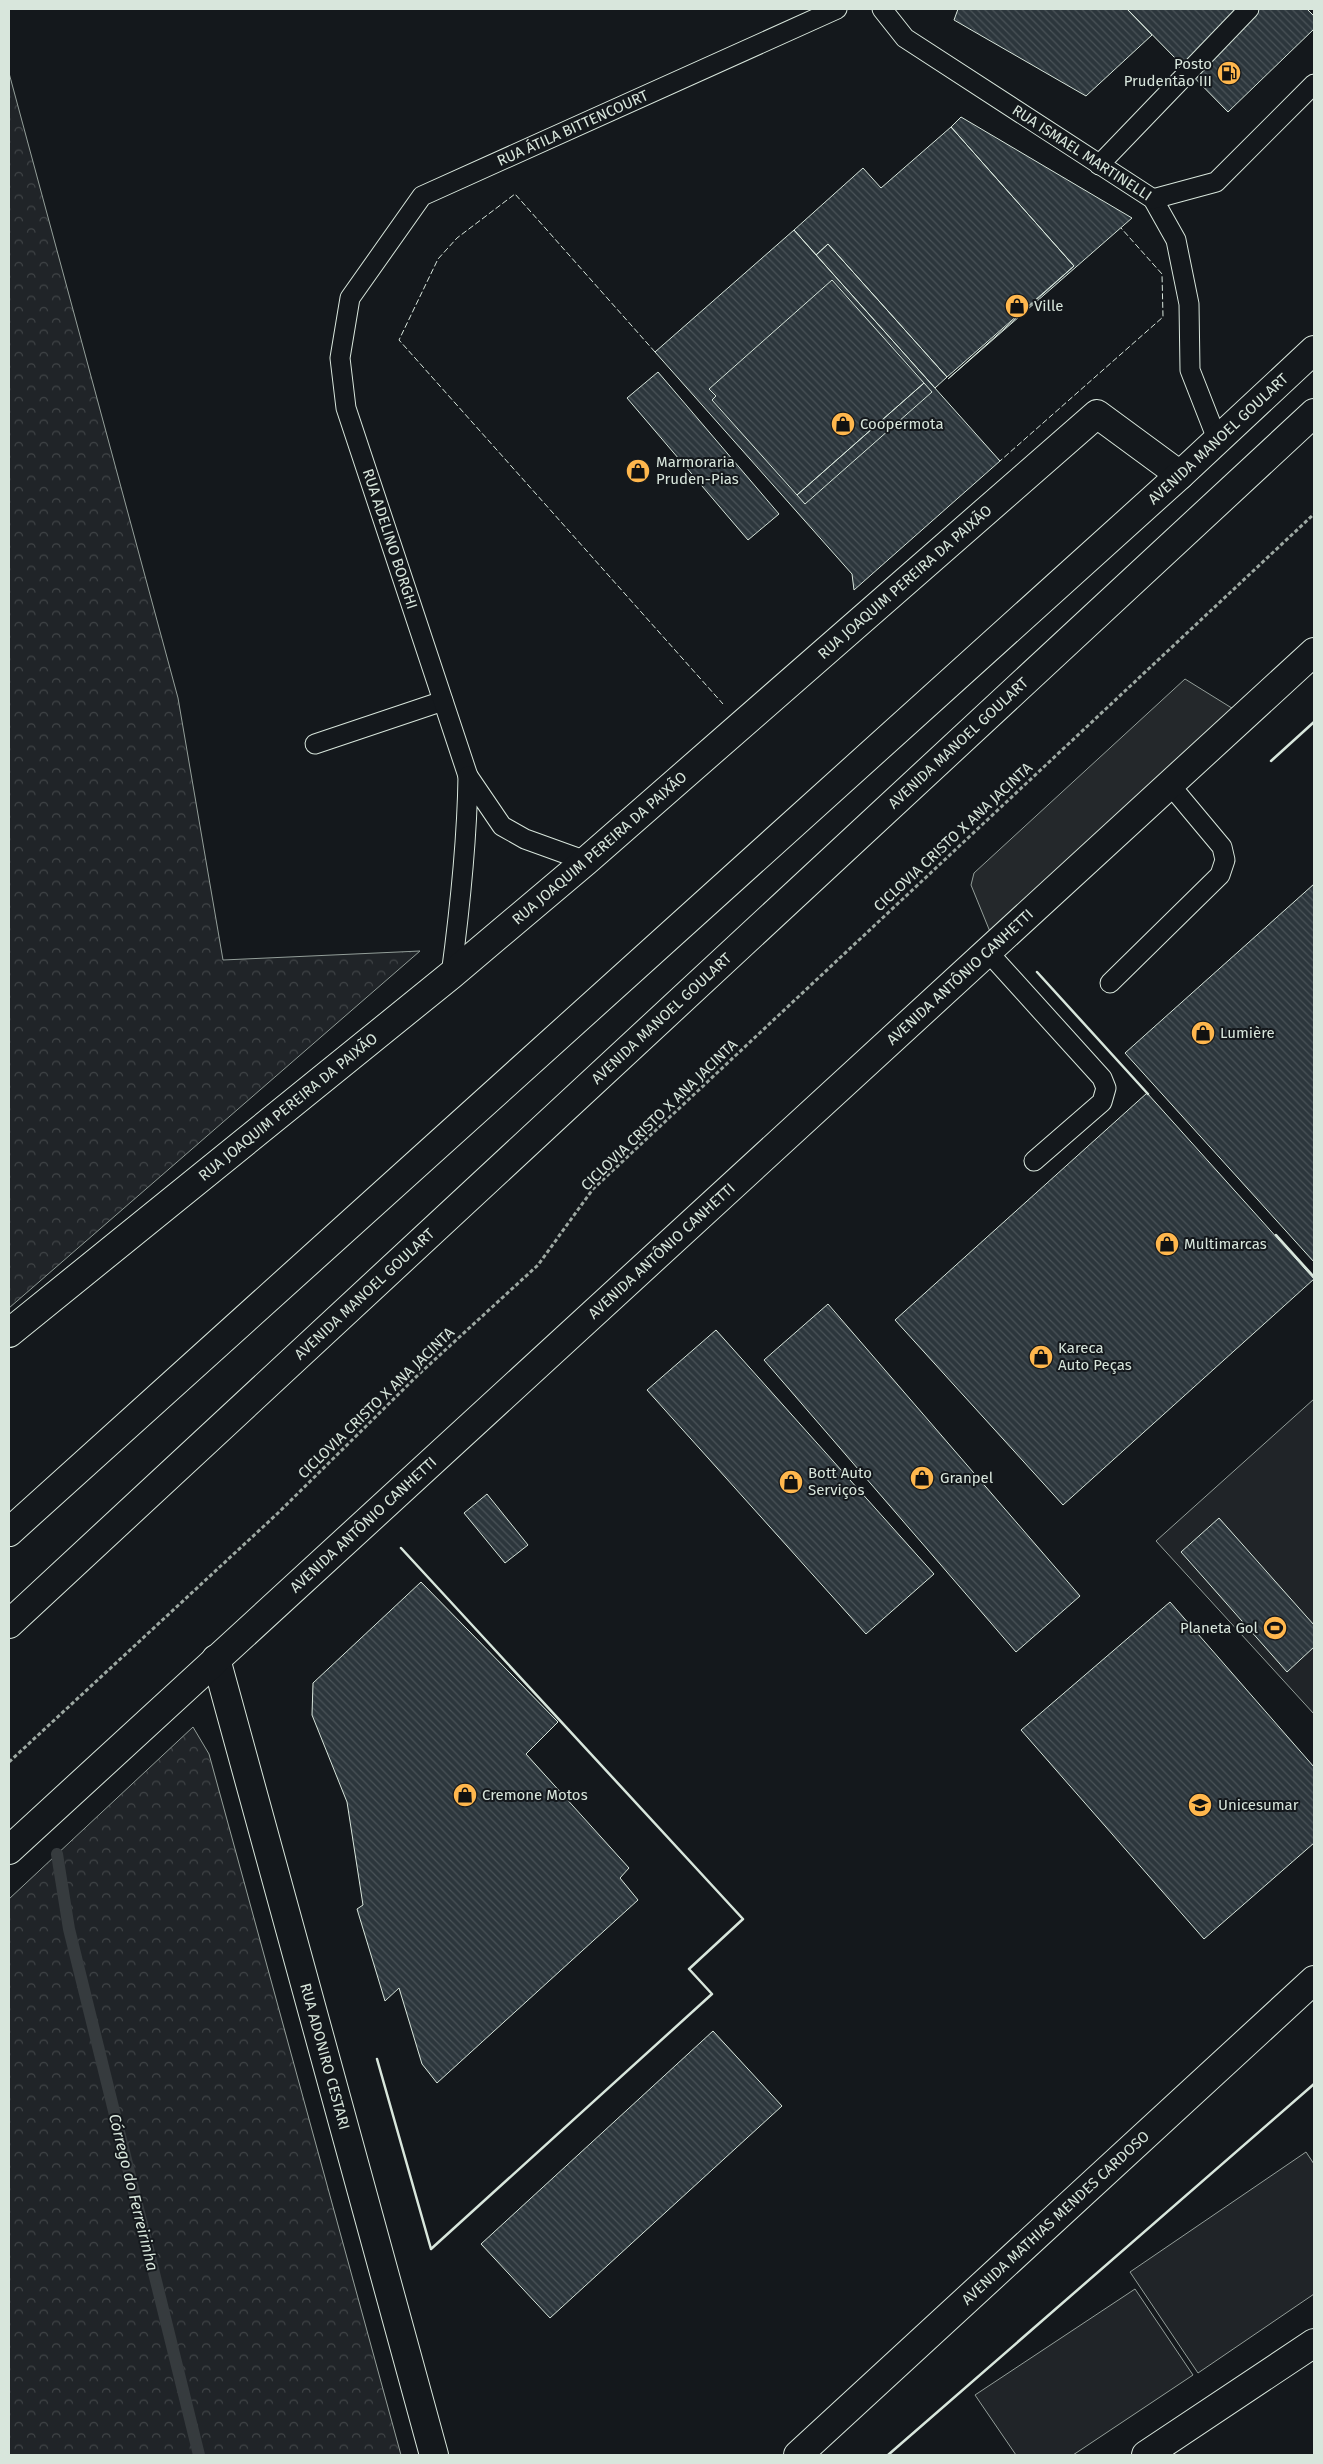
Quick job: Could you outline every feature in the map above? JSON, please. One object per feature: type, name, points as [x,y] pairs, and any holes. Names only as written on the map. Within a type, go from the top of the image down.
[{"type":"street","name":"AVENIDA MANOEL GOULART","points":[[9,1532],[1180,475],[1314,350]]},
{"type":"street","name":"AVENIDA MANOEL GOULART","points":[[9,1624],[1314,413]]},
{"type":"street","name":"RUA JOAQUIM PEREIRA DA PAIXÃO","points":[[9,1333],[451,974],[586,861],[1097,414],[1180,475]]},
{"type":"street","name":"AVENIDA ANTÔNIO CANHETTI","points":[[9,1850],[1171,786],[1314,652]]},
{"type":"street","name":"RUA ADONIRO CESTARI","points":[[216,1659],[434,2455]]},
{"type":"street","name":"AVENIDA MATHIAS MENDES CARDOSO","points":[[798,2455],[1314,1980]]},
{"type":"street","points":[[1146,2455],[1314,2343]]},
{"type":"lane","name":"RUA ÁTILA BITTENCOURT","points":[[350,298],[422,196],[837,9]]},
{"type":"lane","name":"RUA ISMAEL MARTINELLI","points":[[882,9],[905,38],[1153,199],[1176,240],[1190,304],[1190,370],[1217,439]]},
{"type":"lane","points":[[1099,165],[1249,9]]},
{"type":"lane","points":[[1153,199],[1216,182],[1314,84]]},
{"type":"lane","name":"RUA ADELINO BORGHI","points":[[350,298],[340,358],[346,408],[468,776]]},
{"type":"lane","points":[[315,744],[443,701]]},
{"type":"lane","points":[[468,776],[502,826],[525,840],[586,861]]},
{"type":"lane","points":[[451,974],[464,871],[468,776]]},
{"type":"lane","points":[[1110,982],[1220,875],[1225,860],[1222,847],[1171,786]]},
{"type":"lane","points":[[988,952],[1102,1078],[1106,1088],[1102,1102],[1034,1161]]},
{"type":"path","name":"CICLOVIA CRISTO X ANA JACINTA","points":[[9,1762],[278,1513],[418,1375],[538,1265],[593,1189],[1314,514]]},
{"type":"green space","points":[[9,73],[178,698],[223,960],[420,951],[9,1308]]},
{"type":"green space","name":"Planeta Gol","points":[[1314,1399],[1314,1714],[1156,1541]]},
{"type":"green space","points":[[193,1727],[209,1754],[401,2455],[9,2455],[9,1899]]},
{"type":"green space","points":[[1306,2152],[1314,2164],[1314,2294],[1198,2373],[1130,2272]]},
{"type":"green space","points":[[1135,2289],[1193,2375],[1073,2455],[1016,2455],[975,2395]]},
{"type":"shaded area","points":[[1185,679],[1243,715],[995,944],[971,885],[974,873]]},
{"type":"building","points":[[958,9],[1127,9],[1152,35],[1086,96],[954,20]]},
{"type":"building","name":"Posto Prudentão III","points":[[1127,9],[1307,9],[1314,16],[1314,29],[1228,112]]},
{"type":"building","points":[[961,117],[1132,218],[948,379],[1074,266],[951,127]]},
{"type":"building","points":[[951,127],[1074,266],[947,377],[828,244],[816,255],[794,230],[863,168],[881,188]]},
{"type":"building","name":"Coopermota","points":[[794,230],[1000,461],[854,590],[852,574],[655,352]]},
{"type":"building","points":[[828,244],[947,377],[935,388],[816,255]]},
{"type":"building","points":[[832,280],[924,383],[797,495],[712,400],[716,396],[709,389]]},
{"type":"building","points":[[658,372],[779,514],[748,540],[627,398]]},
{"type":"building","points":[[924,383],[932,392],[805,504],[797,495]]},
{"type":"building","points":[[1314,884],[1314,1262],[1125,1053]]},
{"type":"building","points":[[1147,1093],[1314,1279],[1063,1505],[895,1320]]},
{"type":"building","name":"Granpel","points":[[828,1304],[1080,1596],[1016,1652],[764,1360]]},
{"type":"building","name":"Bott Auto Serviços","points":[[716,1330],[934,1574],[866,1634],[647,1390]]},
{"type":"building","points":[[487,1494],[528,1545],[505,1563],[464,1513]]},
{"type":"building","points":[[1219,1518],[1314,1625],[1314,1647],[1287,1672],[1181,1552]]},
{"type":"building","points":[[421,1582],[558,1722],[526,1754],[629,1868],[620,1878],[638,1900],[437,2083],[422,2064],[399,1988],[385,2001],[357,1909],[363,1905],[347,1802],[312,1715],[313,1683]]},
{"type":"building","name":"Unicesumar","points":[[1170,1602],[1314,1767],[1314,1843],[1204,1939],[1021,1730]]},
{"type":"building","points":[[713,2031],[782,2106],[550,2318],[481,2244]]},
{"type":"waterway","name":"Córrego do Ferreirinha","points":[[57,1854],[69,1929],[199,2455]]},
{"type":"fence","points":[[655,352],[515,194],[457,238],[438,259],[399,340],[723,704]]},
{"type":"fence","points":[[998,459],[1000,461],[1163,317],[1162,274],[1121,228]]},
{"type":"wall","points":[[1271,761],[1314,722]]},
{"type":"wall","points":[[1037,972],[1148,1094]]},
{"type":"wall","points":[[1276,1235],[1314,1277]]},
{"type":"wall","points":[[377,2059],[431,2249],[712,1994],[689,1969],[743,1919],[401,1548]]},
{"type":"wall","points":[[888,2455],[1314,2084]]},
{"type":"place","name":"Posto Prudentão III","points":[[1229,73]]},
{"type":"place","name":"Ville","points":[[1017,306]]},
{"type":"place","name":"Coopermota","points":[[843,424]]},
{"type":"place","name":"Marmoraria Pruden-Pias","points":[[638,471]]},
{"type":"place","name":"Lumière","points":[[1203,1033]]},
{"type":"place","name":"Multimarcas","points":[[1167,1244]]},
{"type":"place","name":"Kareca Auto Peças","points":[[1041,1357]]},
{"type":"place","name":"Granpel","points":[[922,1478]]},
{"type":"place","name":"Bott Auto Serviços","points":[[791,1482]]},
{"type":"place","name":"Planeta Gol","points":[[1275,1628]]},
{"type":"place","name":"Cremone Motos","points":[[465,1795]]},
{"type":"place","name":"Unicesumar","points":[[1200,1805]]}]
